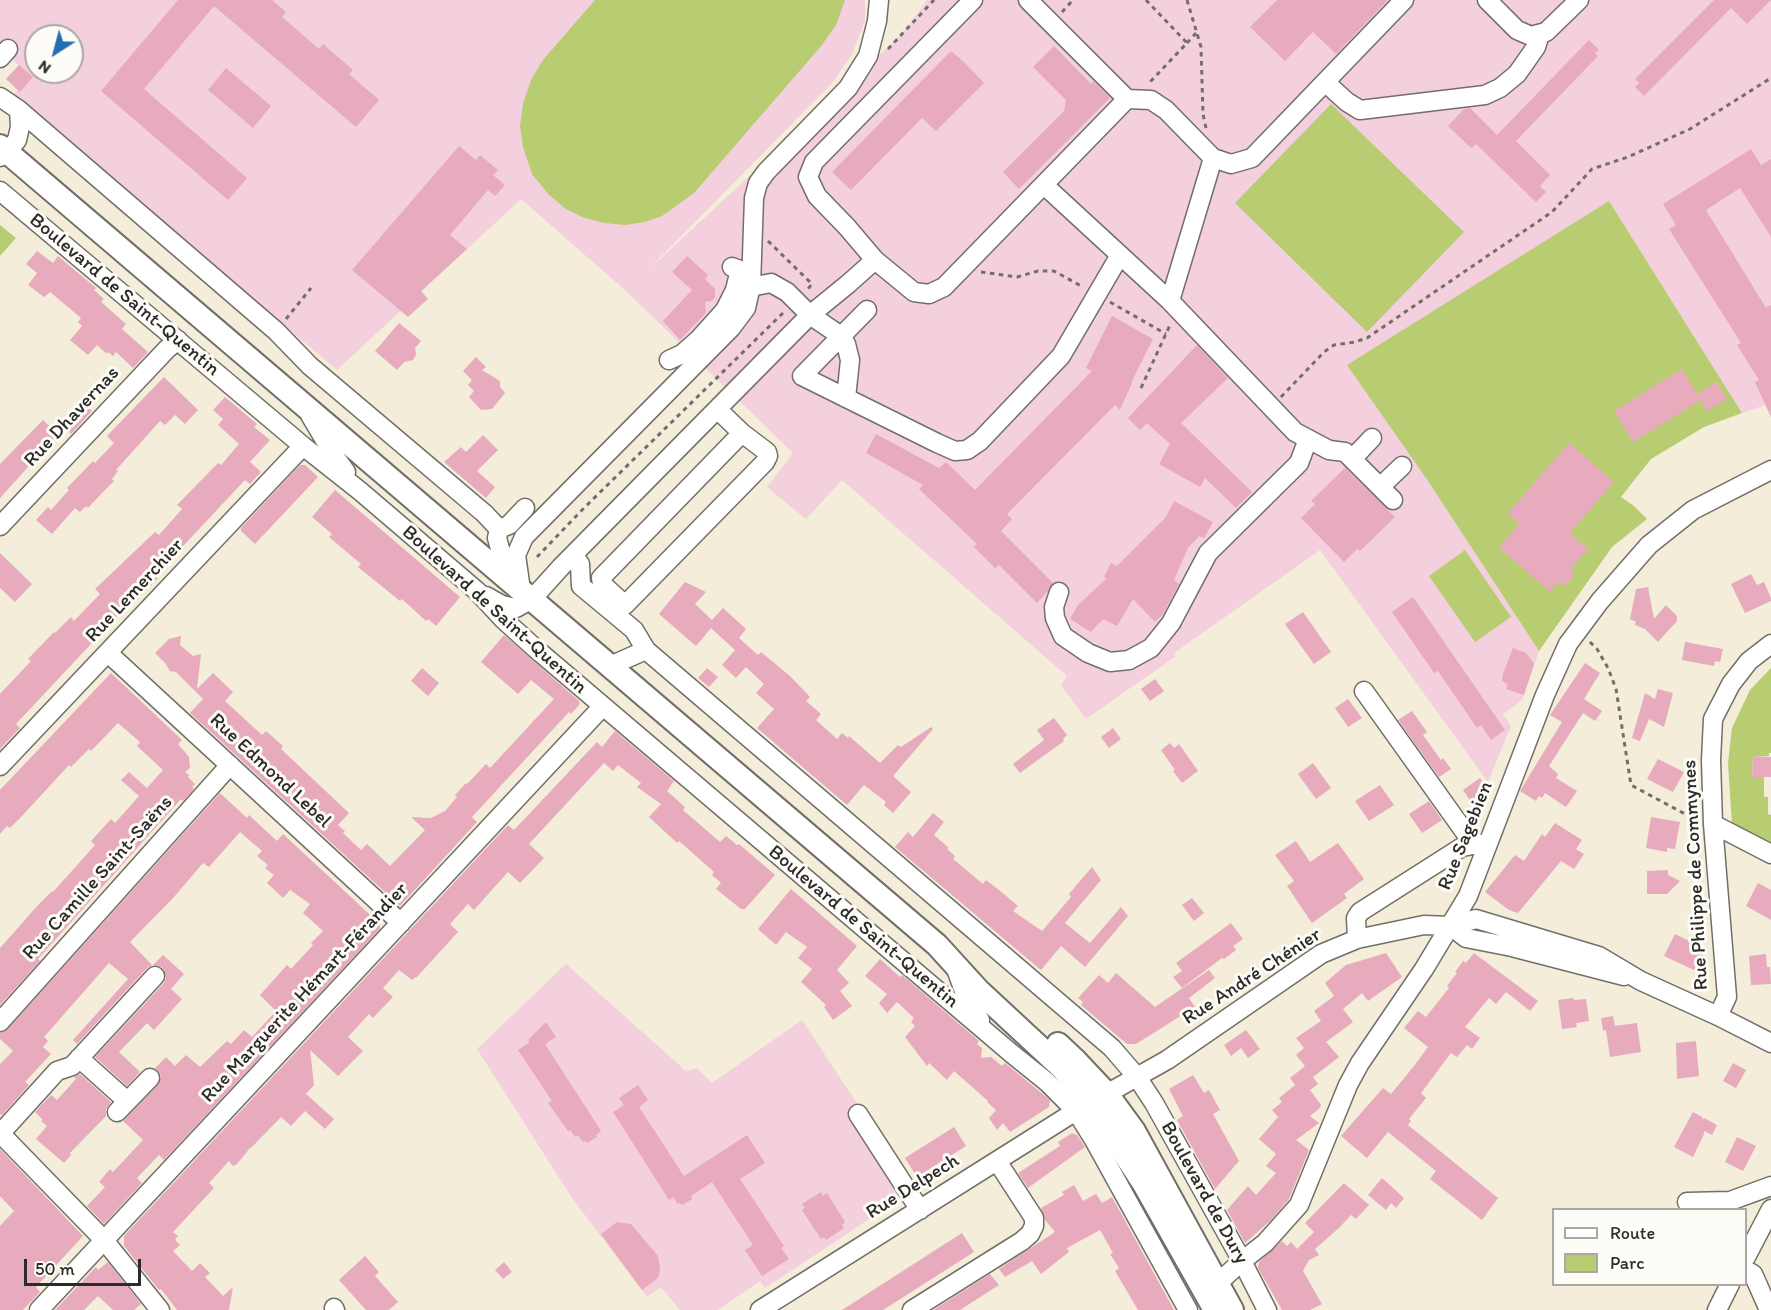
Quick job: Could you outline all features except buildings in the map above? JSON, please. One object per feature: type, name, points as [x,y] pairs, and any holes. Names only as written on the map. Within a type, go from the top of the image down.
[{"type":"main road","name":"Boulevard de Saint-Quentin","points":[[2,152],[304,405],[937,945],[978,990],[1062,1068],[1091,1103]]},
{"type":"main road","name":"Boulevard de Saint-Quentin","points":[[937,945],[969,964],[1076,1060],[1091,1103]]},
{"type":"main road","name":"Boulevard de Dury","points":[[1091,1103],[1213,1296],[1232,1310]]},
{"type":"street","points":[[669,360],[682,354],[699,339],[743,288],[754,198],[758,183],[848,88],[867,56],[877,21],[879,0]]},
{"type":"street","points":[[973,0],[814,162],[808,177],[817,196],[875,260],[914,292],[929,294],[944,287],[1131,99]]},
{"type":"street","points":[[1028,0],[1131,99],[1151,100],[1166,110],[1213,158],[1231,164],[1252,158],[1404,0]]},
{"type":"street","points":[[1486,0],[1517,30],[1531,36],[1546,32],[1579,0]]},
{"type":"street","points":[[1325,82],[1347,102],[1360,110],[1485,95],[1500,88],[1516,74],[1536,47],[1540,34]]},
{"type":"street","points":[[0,98],[19,110],[276,331],[310,366],[476,506],[499,529],[509,525],[525,508]]},
{"type":"street","points":[[2,152],[17,140],[20,127],[19,110]]},
{"type":"street","points":[[1174,306],[1213,158]]},
{"type":"street","points":[[1044,184],[1174,306],[1295,432],[1329,450],[1345,452],[1393,500]]},
{"type":"street","name":"Boulevard de Saint-Quentin","points":[[0,191],[303,446],[360,491],[477,591],[504,620],[603,706],[986,1032],[1047,1082],[1091,1103]]},
{"type":"street","points":[[867,310],[802,376],[955,451],[968,450],[980,441],[1061,356],[1120,255]]},
{"type":"street","points":[[477,591],[502,605],[516,608],[527,595],[573,555],[810,315],[875,260]]},
{"type":"street","points":[[527,595],[516,555],[524,537],[731,328],[746,308],[740,270],[732,267]]},
{"type":"street","points":[[743,288],[771,283],[787,292],[810,315],[841,336],[846,344],[850,360],[846,398]]},
{"type":"street","name":"Rue Dhavernas","points":[[0,526],[178,340]]},
{"type":"street","points":[[304,405],[333,454],[360,491]]},
{"type":"street","points":[[717,409],[768,456],[765,462],[625,605],[602,584],[601,578],[742,433]]},
{"type":"street","points":[[1352,459],[1372,438]]},
{"type":"street","points":[[1059,592],[1054,607],[1055,618],[1064,636],[1088,653],[1110,662],[1129,660],[1150,648],[1171,623],[1208,553],[1299,463],[1308,439]]},
{"type":"street","name":"Rue Lemerchier","points":[[0,766],[303,446]]},
{"type":"street","points":[[1380,487],[1402,466]]},
{"type":"street","name":"Rue Sagebien","points":[[1189,1310],[1213,1296],[1242,1261],[1265,1243],[1299,1205],[1348,1085],[1360,1063],[1424,969],[1468,896],[1482,844],[1545,694],[1576,632],[1649,545],[1693,510],[1771,470]]},
{"type":"street","name":"Boulevard de Saint-Quentin","points":[[499,529],[497,538],[502,556],[527,595]]},
{"type":"street","points":[[573,555],[580,564],[581,586],[634,630],[646,650],[1112,1048],[1137,1077]]},
{"type":"street","name":"Rue Philippe de Commynes","points":[[1718,1016],[1727,997],[1713,827],[1711,760],[1713,719],[1731,684],[1749,662],[1771,644]]},
{"type":"street","name":"Boulevard de Saint-Quentin","points":[[610,666],[646,650]]},
{"type":"street","name":"Rue Edmond Lebel","points":[[108,652],[401,923]]},
{"type":"street","points":[[1357,939],[1356,918],[1360,912],[1462,847],[1482,844],[1364,691]]},
{"type":"street","name":"Rue Marguerite Hémart-Férandier","points":[[39,1310],[603,706]]},
{"type":"street","name":"Rue Camille Saint-Saëns","points":[[0,1022],[230,765]]},
{"type":"street","points":[[1713,827],[1771,854]]},
{"type":"street","name":"Rue André Chénier","points":[[1091,1103],[1167,1060],[1321,954],[1357,939],[1424,925],[1451,926],[1476,918],[1599,956],[1641,981],[1771,1043]]},
{"type":"street","name":"Boulevard de Saint-Quentin","points":[[955,964],[965,994],[986,1032]]},
{"type":"street","points":[[155,976],[72,1066],[57,1071],[0,1133],[104,1240],[160,1310]]},
{"type":"street","points":[[79,1058],[122,1107],[150,1078]]},
{"type":"street","name":"Boulevard de Dury","points":[[1137,1077],[1154,1103],[1267,1310]]},
{"type":"street","points":[[1091,1103],[1094,1140],[1189,1310]]},
{"type":"street","name":"Rue Delpech","points":[[760,1310],[783,1304],[920,1210],[1091,1103]]},
{"type":"street","points":[[858,1114],[920,1210]]},
{"type":"street","points":[[912,1310],[1030,1234],[1034,1226],[1034,1218],[997,1161]]},
{"type":"street","points":[[1687,1202],[1730,1201],[1771,1186]]},
{"type":"street","points":[[1747,1255],[1771,1209]]},
{"type":"street","points":[[1747,1271],[1753,1274],[1769,1310]]},
{"type":"street","points":[[1717,1310],[1729,1286]]},
{"type":"path","points":[[886,51],[934,0]]},
{"type":"path","points":[[1146,0],[1187,43]]},
{"type":"path","points":[[1187,0],[1201,48],[1203,114],[1213,158]]},
{"type":"path","points":[[1131,99],[1196,33]]},
{"type":"path","points":[[1271,407],[1324,352],[1334,345],[1366,338],[1552,212],[1592,169],[1628,157],[1690,129],[1771,78]]},
{"type":"path","points":[[956,275],[983,272],[1017,277],[1038,271],[1054,271],[1166,334]]},
{"type":"path","points":[[276,331],[311,288]]},
{"type":"path","points":[[1141,388],[1166,334],[1174,306]]},
{"type":"path","points":[[1576,632],[1597,649],[1617,689],[1631,784],[1713,827]]},
{"type":"shaded area","points":[[0,0],[865,0],[865,21],[852,54],[833,82],[643,275],[903,33],[927,0],[1771,0],[1771,403],[1742,413],[1609,201],[1426,478],[1539,651],[1522,700],[1503,714],[1511,726],[1488,782],[1320,550],[1174,653],[1176,656],[1086,719],[1061,685],[1067,676],[842,480],[806,519],[767,487],[793,453],[626,291],[521,199],[337,370],[13,95],[18,90],[6,79],[19,65],[0,49]]},
{"type":"shaded area","points":[[566,964],[686,1071],[697,1068],[712,1083],[802,1020],[906,1178],[904,1196],[765,1288],[760,1281],[718,1310],[680,1310],[661,1287],[647,1297],[572,1198],[477,1049]]},
{"type":"green space","points":[[595,0],[845,0],[836,25],[822,45],[694,193],[662,216],[645,222],[625,225],[604,223],[582,217],[566,209],[549,195],[532,174],[523,147],[520,126],[523,104],[531,80],[543,60]]},
{"type":"green space","points":[[1331,104],[1464,232],[1367,332],[1235,203]]},
{"type":"green space","points":[[1609,201],[1742,413],[1704,427],[1651,459],[1621,497],[1647,519],[1612,547],[1539,651],[1426,478],[1347,365]]},
{"type":"green space","points":[[0,225],[16,238],[0,256]]},
{"type":"green space","points":[[1465,550],[1511,617],[1475,642],[1429,576]]},
{"type":"green space","points":[[1771,668],[1771,753],[1769,756],[1753,756],[1752,776],[1764,777],[1764,797],[1768,797],[1768,814],[1771,815],[1771,844],[1732,824],[1728,763],[1732,728],[1750,690]]}]
